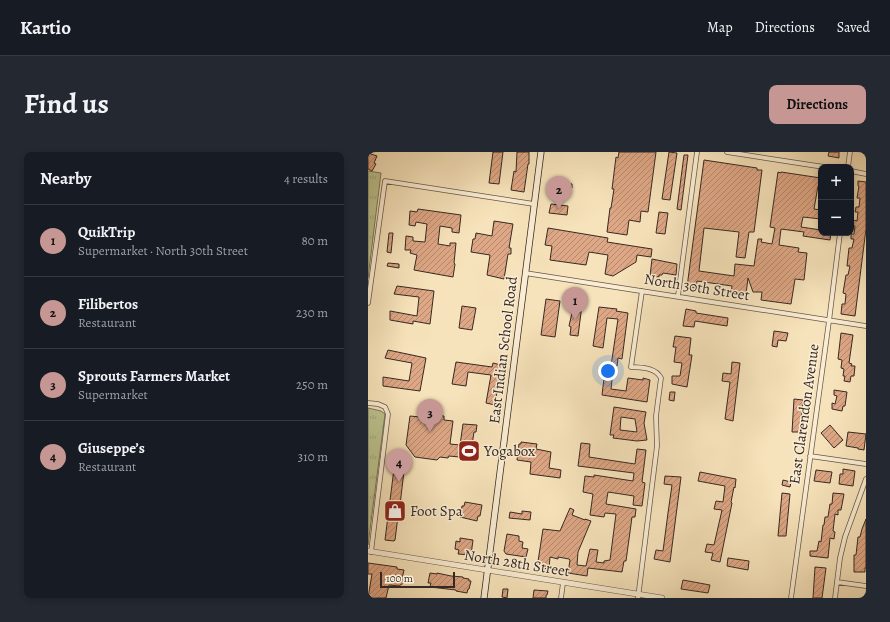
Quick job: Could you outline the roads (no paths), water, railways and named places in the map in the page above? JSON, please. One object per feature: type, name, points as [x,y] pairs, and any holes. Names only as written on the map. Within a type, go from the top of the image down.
[{"type":"main road","name":"East Indian School Road","points":[[484,598],[541,152]]},
{"type":"street","points":[[678,296],[697,152]]},
{"type":"street","points":[[727,152],[818,166]]},
{"type":"street","points":[[848,164],[850,152]]},
{"type":"street","points":[[854,172],[866,174]]},
{"type":"street","points":[[368,303],[385,181],[534,204]]},
{"type":"street","name":"East Clarendon Avenue","points":[[791,598],[840,236]]},
{"type":"street","name":"North 30th Street","points":[[525,273],[866,326]]},
{"type":"street","points":[[638,596],[656,456],[656,416],[660,378],[658,373],[654,370],[631,367],[642,291]]},
{"type":"street","points":[[368,403],[378,404],[385,407],[388,414],[369,552]]},
{"type":"street","points":[[810,456],[866,464]]},
{"type":"street","points":[[835,598],[840,558],[845,537],[866,480]]},
{"type":"street","name":"North 28th Street","points":[[369,552],[487,570],[638,596],[662,598]]},
{"type":"street","points":[[837,582],[866,586]]},
{"type":"street","points":[[561,598],[563,583]]},
{"type":"place","name":"Filibertos","points":[[559,209]]},
{"type":"place","name":"QuikTrip","points":[[575,320]]},
{"type":"place","name":"Sprouts Farmers Market","points":[[430,432]]},
{"type":"place","name":"Yogabox","points":[[469,451]]},
{"type":"place","name":"Giuseppe’s","points":[[399,482]]},
{"type":"place","name":"Foot Spa","points":[[395,511]]}]
